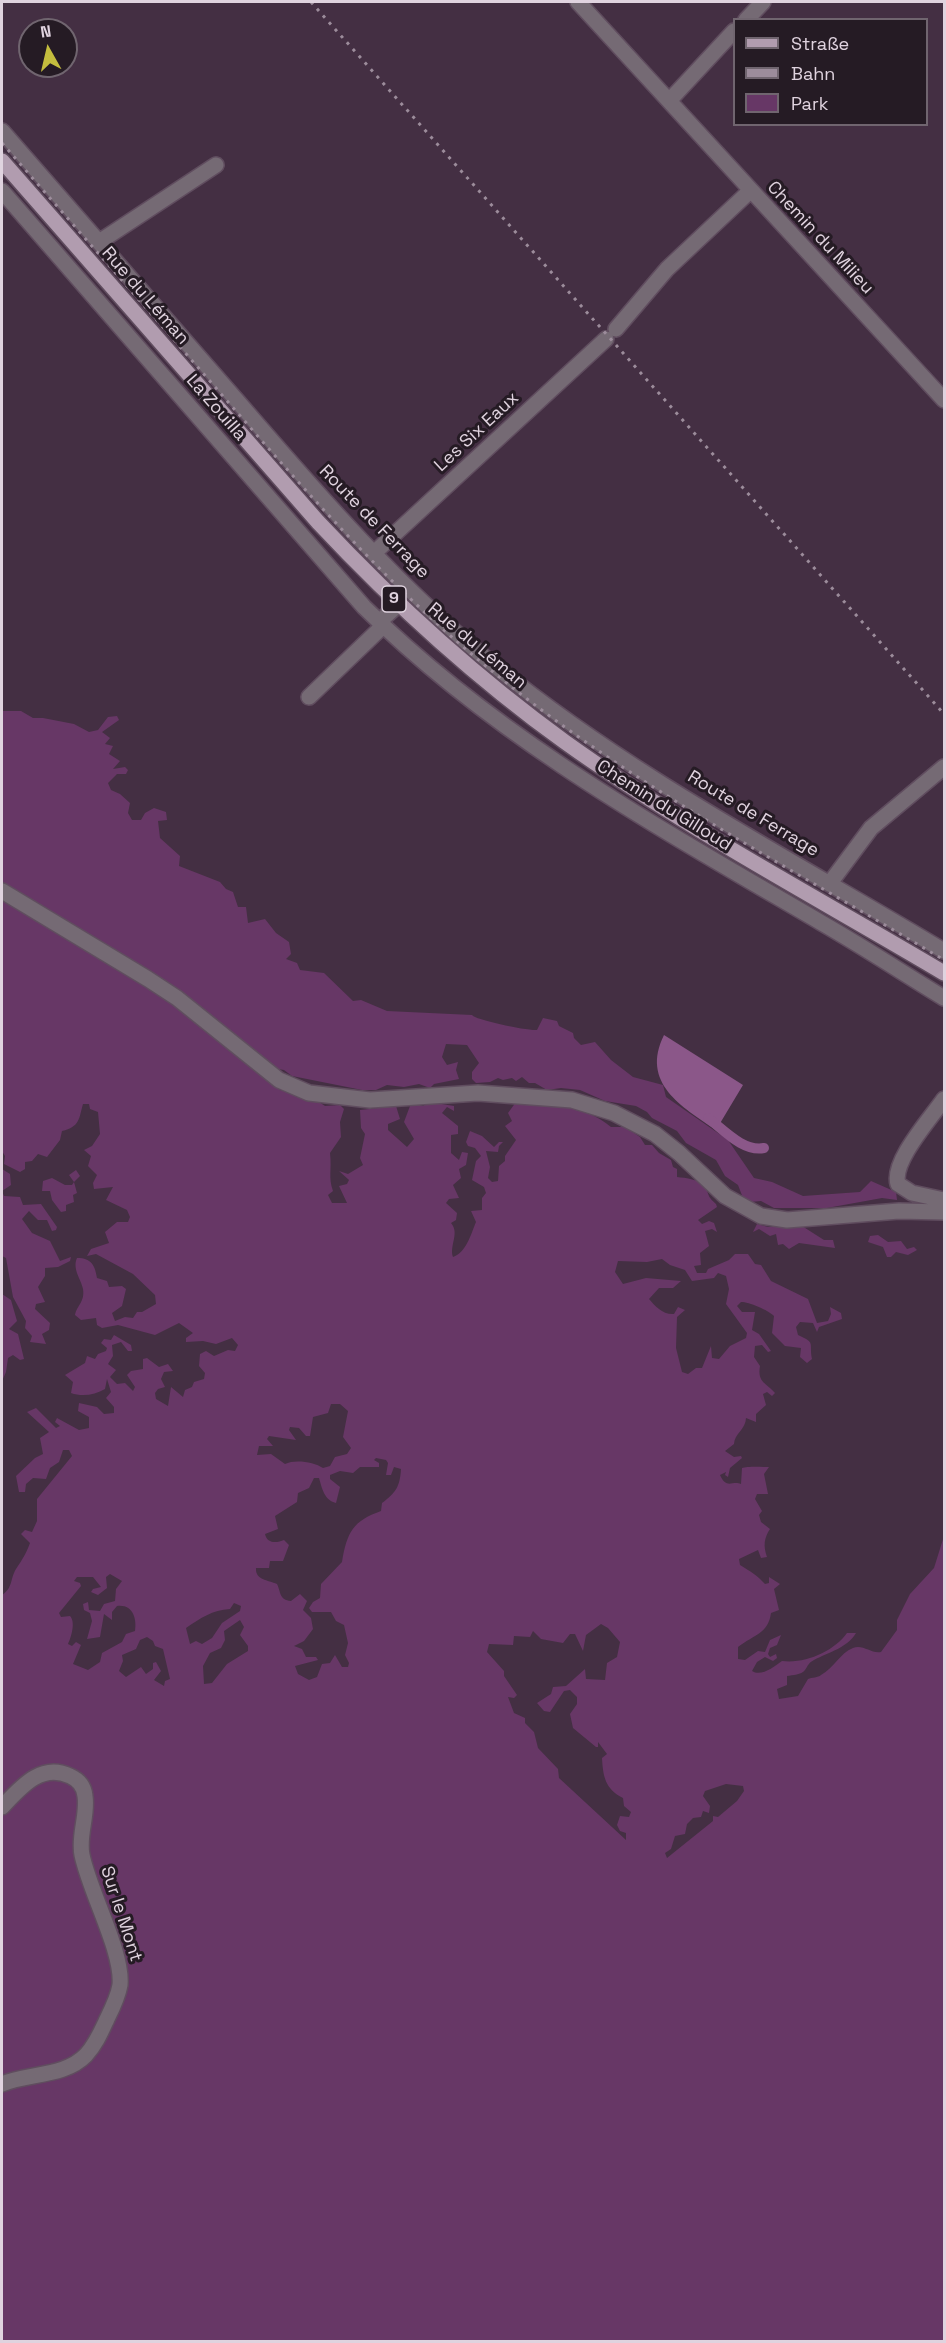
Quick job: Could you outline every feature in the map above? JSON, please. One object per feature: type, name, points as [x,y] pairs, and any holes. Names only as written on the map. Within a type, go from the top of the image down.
[{"type":"main road","name":"Rue du Léman","points":[[2,161],[294,496],[399,604],[464,663],[567,743],[680,816],[945,973]]},
{"type":"street","name":"Chemin du Milieu","points":[[578,2],[945,400]]},
{"type":"street","points":[[748,18],[763,2]]},
{"type":"street","points":[[669,101],[733,33]]},
{"type":"street","name":"Route de Ferrage","points":[[2,131],[309,484],[433,612],[496,666],[583,730],[653,777],[945,951]]},
{"type":"street","points":[[99,242],[216,165]]},
{"type":"street","name":"La Zouilla","points":[[2,191],[381,624]]},
{"type":"street","name":"Les Six Eaux","points":[[374,553],[611,334],[667,269],[750,191]]},
{"type":"street","points":[[309,697],[399,604]]},
{"type":"street","name":"Chemin du Gilloud","points":[[381,624],[471,698],[605,795],[945,998]]},
{"type":"street","points":[[830,883],[871,828],[945,767]]},
{"type":"street","points":[[2,891],[177,998],[279,1080],[309,1093],[370,1100],[478,1093],[572,1100],[614,1113],[655,1134],[725,1196],[761,1216],[787,1220],[899,1211],[945,1212]]},
{"type":"street","points":[[945,1099],[901,1160],[896,1176],[902,1188],[945,1200]]},
{"type":"street","name":"Sur le Mont","points":[[2,1807],[28,1781],[44,1772],[69,1776],[82,1785],[86,1807],[81,1839],[82,1854],[94,1897],[116,1956],[120,1977],[118,1995],[102,2031],[81,2060],[62,2069],[2,2084]]},
{"type":"green space","points":[[3,711],[21,711],[33,718],[74,724],[89,732],[98,730],[108,717],[117,716],[119,720],[102,732],[110,738],[105,744],[113,746],[109,754],[120,761],[113,769],[125,767],[128,770],[126,774],[117,774],[108,783],[111,790],[130,803],[128,813],[132,820],[141,820],[145,813],[154,808],[166,812],[167,820],[158,821],[160,838],[180,856],[179,866],[220,882],[226,889],[233,892],[238,907],[246,907],[248,923],[265,919],[276,933],[289,942],[291,954],[286,959],[297,963],[300,970],[324,973],[353,1001],[361,1000],[387,1011],[472,1015],[492,1022],[532,1030],[537,1030],[543,1018],[557,1021],[559,1026],[573,1033],[574,1038],[581,1045],[595,1042],[611,1060],[633,1077],[663,1085],[666,1097],[728,1140],[754,1178],[772,1182],[803,1196],[860,1192],[871,1181],[896,1192],[897,1200],[882,1198],[827,1208],[774,1208],[761,1201],[750,1202],[743,1198],[738,1185],[725,1176],[716,1160],[686,1143],[677,1131],[652,1118],[636,1106],[605,1101],[580,1090],[561,1088],[547,1090],[535,1083],[529,1083],[522,1077],[516,1081],[512,1078],[503,1080],[498,1078],[490,1082],[476,1083],[472,1079],[472,1072],[479,1063],[467,1045],[446,1044],[442,1057],[447,1065],[458,1062],[456,1070],[459,1079],[434,1084],[430,1088],[419,1084],[404,1087],[387,1085],[376,1090],[362,1090],[292,1076],[278,1069],[269,1079],[280,1090],[316,1100],[325,1106],[340,1105],[344,1109],[340,1122],[341,1137],[330,1153],[333,1191],[328,1195],[332,1203],[347,1203],[339,1186],[347,1184],[349,1180],[339,1171],[348,1174],[363,1165],[360,1158],[365,1134],[361,1128],[360,1110],[396,1106],[400,1119],[388,1124],[388,1130],[407,1147],[414,1139],[404,1122],[410,1106],[416,1104],[423,1106],[429,1102],[454,1106],[454,1111],[447,1107],[442,1113],[458,1126],[458,1134],[451,1135],[451,1153],[459,1160],[462,1152],[468,1153],[466,1165],[459,1169],[461,1178],[453,1185],[459,1198],[449,1199],[446,1203],[457,1213],[456,1220],[451,1223],[455,1231],[453,1257],[461,1252],[468,1242],[476,1222],[471,1211],[482,1210],[482,1198],[486,1193],[484,1187],[472,1180],[476,1161],[481,1156],[466,1142],[470,1131],[482,1136],[494,1147],[499,1142],[503,1142],[498,1152],[486,1151],[490,1167],[488,1178],[492,1182],[498,1181],[499,1166],[505,1161],[505,1156],[516,1140],[505,1126],[512,1121],[508,1113],[516,1102],[554,1105],[590,1114],[611,1127],[625,1127],[640,1137],[645,1145],[652,1145],[659,1153],[671,1160],[673,1167],[677,1169],[677,1177],[688,1178],[705,1187],[717,1207],[698,1220],[702,1224],[709,1221],[714,1223],[717,1232],[712,1229],[705,1231],[709,1246],[700,1253],[701,1265],[694,1266],[697,1273],[706,1273],[708,1269],[729,1260],[735,1254],[748,1254],[755,1264],[761,1265],[771,1281],[808,1299],[817,1323],[828,1321],[831,1314],[830,1307],[841,1313],[842,1319],[819,1327],[817,1332],[813,1323],[800,1322],[796,1327],[798,1335],[811,1344],[812,1359],[807,1363],[800,1357],[801,1348],[785,1346],[772,1333],[774,1316],[744,1302],[737,1306],[742,1312],[755,1312],[752,1330],[759,1334],[771,1351],[768,1352],[762,1345],[755,1346],[754,1357],[760,1366],[761,1379],[775,1393],[772,1396],[767,1392],[763,1394],[766,1405],[756,1414],[756,1422],[746,1418],[734,1444],[725,1451],[734,1457],[741,1456],[742,1458],[730,1468],[728,1477],[725,1475],[726,1472],[720,1475],[727,1483],[741,1484],[742,1468],[769,1467],[764,1474],[768,1494],[757,1494],[755,1499],[762,1511],[759,1515],[761,1522],[770,1529],[765,1542],[767,1557],[761,1558],[758,1550],[739,1559],[740,1565],[765,1584],[769,1583],[769,1577],[780,1584],[774,1589],[779,1610],[771,1613],[764,1630],[738,1647],[738,1659],[745,1660],[758,1651],[765,1652],[770,1640],[781,1635],[777,1645],[770,1648],[768,1654],[770,1657],[776,1654],[777,1658],[773,1661],[765,1657],[757,1662],[752,1671],[759,1673],[782,1661],[800,1660],[819,1655],[835,1645],[847,1633],[856,1633],[843,1646],[809,1663],[801,1673],[787,1676],[787,1685],[777,1689],[779,1699],[798,1696],[808,1679],[826,1672],[844,1653],[853,1648],[860,1647],[881,1652],[897,1630],[897,1620],[910,1594],[934,1568],[944,1536],[944,2341],[2,2341],[2,1595],[10,1586],[14,1573],[30,1543],[21,1534],[25,1530],[32,1532],[37,1521],[37,1499],[72,1456],[69,1450],[63,1450],[59,1462],[50,1468],[46,1479],[33,1478],[26,1484],[25,1492],[19,1492],[16,1476],[35,1458],[43,1454],[40,1438],[49,1432],[27,1412],[36,1408],[56,1428],[60,1426],[55,1422],[57,1418],[79,1430],[89,1428],[89,1417],[78,1411],[79,1403],[97,1407],[104,1414],[114,1413],[114,1407],[106,1398],[111,1392],[107,1379],[105,1389],[93,1394],[80,1395],[71,1393],[73,1382],[65,1375],[85,1363],[87,1356],[95,1359],[98,1354],[106,1351],[107,1348],[101,1343],[104,1339],[111,1340],[114,1335],[131,1345],[132,1351],[128,1351],[121,1342],[112,1345],[113,1356],[108,1364],[116,1370],[110,1377],[117,1384],[125,1383],[133,1391],[135,1387],[127,1375],[131,1371],[143,1369],[143,1359],[147,1358],[159,1367],[168,1364],[173,1371],[164,1372],[161,1379],[165,1387],[158,1389],[155,1393],[156,1399],[168,1406],[171,1387],[183,1397],[185,1390],[192,1387],[194,1382],[204,1379],[205,1373],[199,1366],[200,1354],[206,1351],[214,1356],[228,1350],[235,1351],[238,1345],[232,1338],[216,1344],[203,1341],[186,1342],[186,1338],[193,1333],[179,1323],[155,1335],[118,1325],[102,1328],[97,1325],[96,1318],[81,1320],[75,1315],[83,1293],[76,1270],[77,1258],[89,1261],[94,1266],[97,1278],[107,1281],[109,1287],[122,1286],[126,1289],[122,1306],[112,1313],[115,1321],[125,1317],[133,1318],[137,1312],[142,1312],[156,1304],[155,1295],[133,1274],[96,1254],[87,1256],[91,1249],[109,1243],[105,1232],[117,1222],[128,1222],[130,1217],[127,1210],[106,1200],[113,1187],[94,1189],[93,1183],[97,1175],[88,1166],[91,1156],[84,1150],[92,1146],[100,1134],[98,1112],[90,1109],[89,1104],[83,1104],[76,1124],[62,1131],[60,1140],[47,1157],[38,1154],[32,1161],[25,1162],[25,1169],[20,1172],[4,1164],[5,1156],[2,1151]],"holes":[[[662,1259],[670,1265],[685,1270],[692,1281],[714,1278],[718,1273],[726,1276],[729,1289],[726,1304],[747,1333],[746,1338],[730,1346],[719,1359],[712,1358],[711,1346],[702,1368],[696,1368],[688,1374],[682,1372],[676,1348],[677,1317],[685,1310],[678,1307],[674,1314],[666,1313],[649,1299],[659,1288],[673,1288],[681,1281],[646,1278],[623,1284],[615,1272],[618,1261],[647,1262]],[[331,1404],[340,1404],[348,1411],[343,1437],[351,1448],[347,1454],[335,1457],[330,1466],[323,1468],[304,1462],[285,1464],[271,1454],[257,1455],[259,1446],[273,1446],[267,1439],[269,1436],[296,1440],[289,1430],[290,1427],[299,1428],[306,1436],[310,1436],[313,1417],[328,1413]],[[376,1458],[386,1460],[388,1463],[386,1475],[391,1475],[394,1467],[401,1469],[396,1489],[382,1503],[381,1511],[364,1519],[353,1529],[346,1543],[342,1562],[321,1584],[320,1598],[309,1608],[312,1612],[331,1612],[336,1621],[344,1625],[348,1643],[345,1655],[349,1663],[348,1667],[342,1667],[335,1655],[330,1663],[322,1664],[317,1677],[309,1680],[298,1674],[295,1666],[318,1660],[316,1657],[306,1657],[302,1649],[294,1646],[304,1641],[313,1629],[311,1618],[303,1610],[307,1601],[300,1594],[291,1601],[284,1599],[277,1584],[263,1579],[256,1572],[256,1568],[269,1568],[270,1561],[283,1561],[289,1545],[284,1540],[270,1541],[265,1534],[278,1529],[275,1516],[297,1502],[298,1493],[309,1488],[314,1478],[319,1478],[326,1496],[336,1503],[340,1487],[330,1479],[330,1475],[340,1471],[353,1473],[360,1467],[379,1467],[379,1463],[374,1460]],[[110,1574],[122,1581],[116,1589],[115,1601],[104,1604],[100,1611],[89,1610],[88,1602],[83,1604],[84,1610],[90,1613],[92,1621],[87,1639],[100,1637],[104,1614],[112,1620],[112,1612],[117,1606],[127,1607],[133,1613],[135,1631],[126,1634],[122,1642],[102,1653],[100,1662],[88,1670],[73,1664],[81,1645],[76,1642],[72,1646],[68,1644],[73,1622],[70,1616],[61,1617],[59,1613],[81,1586],[80,1583],[74,1581],[77,1577],[93,1577],[101,1587],[91,1592],[98,1595],[107,1588],[106,1577]],[[234,1603],[241,1606],[240,1611],[222,1623],[212,1638],[202,1644],[196,1641],[190,1644],[186,1628],[218,1611],[230,1609]],[[240,1620],[244,1627],[240,1635],[248,1646],[248,1651],[227,1664],[212,1683],[204,1684],[203,1666],[210,1653],[221,1648],[225,1640],[224,1631]],[[601,1624],[608,1628],[620,1642],[617,1657],[607,1663],[605,1680],[586,1679],[585,1669],[566,1686],[553,1687],[551,1694],[537,1703],[544,1711],[550,1712],[564,1691],[570,1690],[577,1697],[577,1704],[570,1714],[573,1728],[596,1747],[598,1747],[598,1742],[607,1754],[602,1758],[606,1781],[612,1790],[623,1798],[624,1806],[631,1812],[629,1817],[620,1816],[617,1825],[620,1831],[626,1833],[626,1840],[559,1778],[558,1769],[538,1748],[534,1732],[525,1723],[525,1718],[514,1713],[508,1697],[514,1698],[517,1695],[504,1676],[504,1671],[487,1652],[489,1644],[513,1645],[514,1636],[530,1637],[533,1631],[541,1639],[563,1643],[570,1634],[575,1634],[583,1651],[586,1635]],[[147,1637],[153,1641],[155,1646],[163,1649],[170,1679],[165,1681],[164,1686],[154,1680],[161,1671],[156,1662],[153,1663],[153,1669],[146,1674],[141,1667],[126,1677],[119,1671],[123,1661],[122,1655],[136,1649],[140,1640]],[[726,1784],[743,1786],[744,1791],[737,1801],[718,1817],[713,1816],[713,1821],[667,1858],[665,1853],[671,1849],[675,1836],[685,1834],[687,1824],[693,1818],[701,1817],[703,1811],[709,1813],[710,1806],[703,1796],[705,1791]]]},
{"type":"green space","points":[[2,1169],[10,1174],[11,1185],[2,1191]]},
{"type":"green space","points":[[76,1170],[80,1176],[74,1182],[69,1175]]},
{"type":"green space","points":[[52,1178],[65,1185],[72,1185],[74,1182],[77,1193],[73,1195],[74,1202],[66,1205],[66,1211],[61,1212],[52,1200],[50,1191],[42,1191],[43,1181]]},
{"type":"green space","points":[[2,1191],[4,1196],[20,1197],[23,1205],[41,1204],[57,1227],[56,1230],[52,1231],[47,1220],[38,1220],[29,1211],[22,1219],[32,1233],[50,1241],[60,1261],[71,1257],[70,1261],[58,1267],[45,1268],[45,1276],[38,1287],[45,1302],[36,1304],[35,1309],[50,1323],[49,1330],[42,1334],[46,1344],[30,1342],[32,1336],[25,1328],[26,1321],[13,1297],[6,1258],[2,1256]]},
{"type":"green space","points":[[757,1224],[768,1227],[802,1226],[824,1240],[833,1240],[835,1248],[799,1243],[789,1249],[783,1244],[778,1245],[776,1234],[770,1236],[759,1229],[753,1232]]},
{"type":"green space","points":[[878,1235],[888,1242],[901,1241],[907,1249],[914,1247],[917,1250],[908,1255],[896,1252],[891,1257],[887,1257],[883,1247],[868,1242],[870,1236]]},
{"type":"green space","points":[[2,1294],[11,1300],[17,1321],[9,1329],[18,1334],[24,1359],[20,1360],[13,1355],[8,1358],[2,1381]]},
{"type":"shaded area","points":[[664,1035],[743,1085],[716,1130],[678,1102],[661,1080],[657,1067],[658,1052]]},
{"type":"waterway","points":[[708,1118],[741,1143],[749,1147],[764,1148]]},
{"type":"railway","points":[[311,2],[944,714]]},
{"type":"railway","points":[[2,143],[318,504],[419,607],[455,640],[545,712],[655,788],[944,960]]}]
